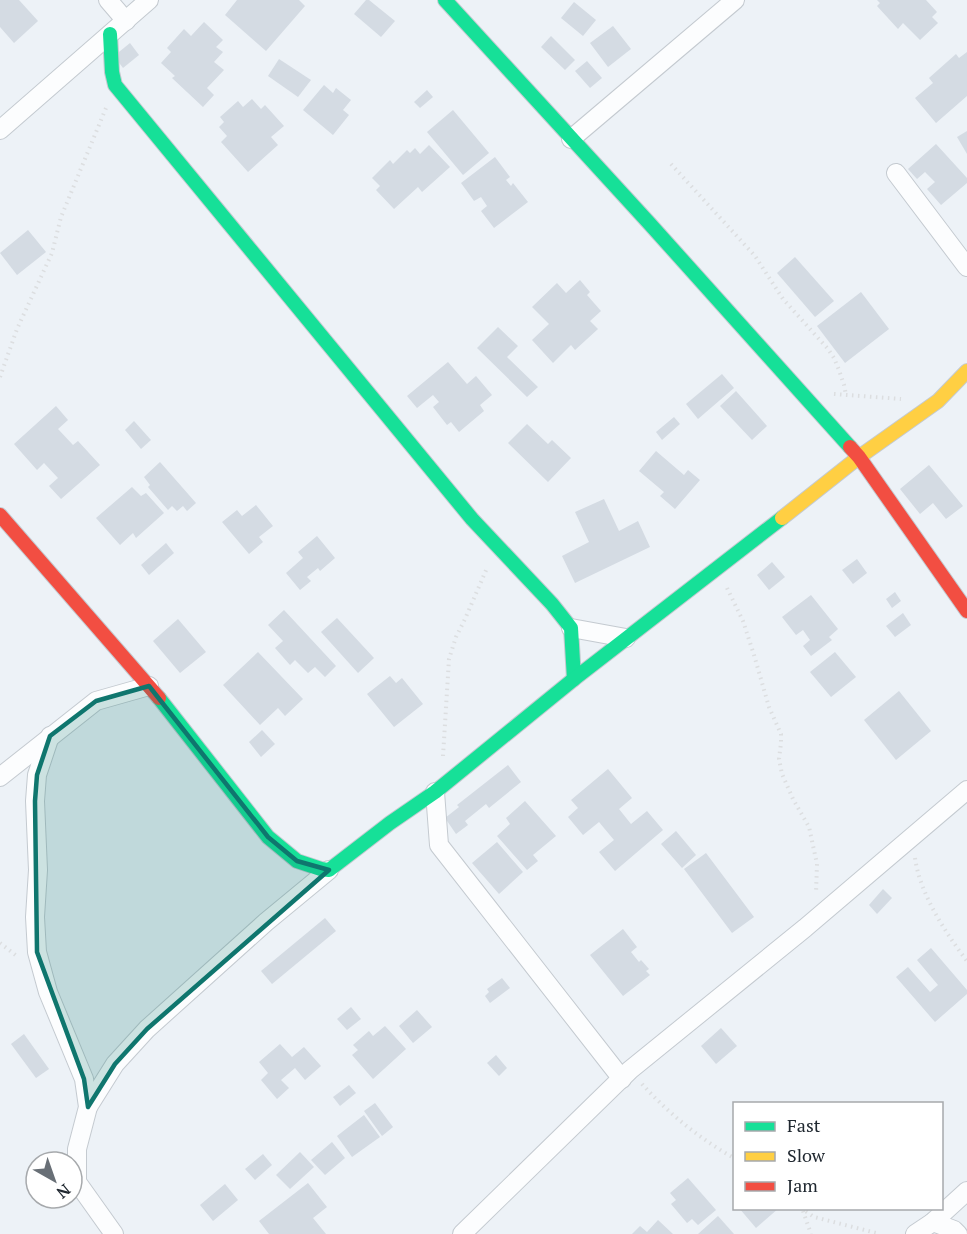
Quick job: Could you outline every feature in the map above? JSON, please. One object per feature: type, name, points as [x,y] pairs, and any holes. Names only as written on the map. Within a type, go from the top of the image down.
[{"type":"street","points":[[108,0],[126,21]]},
{"type":"street","points":[[0,130],[149,0]]},
{"type":"street","points":[[445,0],[859,457],[967,611]]},
{"type":"street","points":[[572,139],[735,0]]},
{"type":"street","points":[[110,34],[115,85],[492,541],[552,604],[571,628],[574,678]]},
{"type":"street","points":[[896,172],[967,267]]},
{"type":"street","points":[[114,1234],[77,1182],[76,1149],[88,1107],[114,1065],[147,1029],[266,922],[329,870],[438,790],[574,678],[859,457],[938,401],[967,371]]},
{"type":"street","points":[[0,515],[149,686],[268,837],[297,861],[329,870]]},
{"type":"street","points":[[571,628],[626,638]]},
{"type":"street","points":[[0,777],[96,701],[149,686]]},
{"type":"street","points":[[50,736],[37,775],[34,801],[38,870],[35,917],[37,952],[48,992],[84,1079],[88,1107]]},
{"type":"street","points":[[438,790],[439,845],[626,1075]]},
{"type":"street","points":[[465,1233],[626,1075],[805,928],[967,790]]},
{"type":"street","points":[[915,1234],[933,1222],[961,1197]]},
{"type":"street","points":[[933,1222],[956,1232],[961,1197]]},
{"type":"path","points":[[0,377],[17,329],[52,252],[61,217],[115,85]]},
{"type":"path","points":[[671,164],[755,256],[783,299],[828,349],[839,370],[846,395],[903,399]]},
{"type":"path","points":[[438,790],[449,659],[486,572],[492,541]]},
{"type":"path","points":[[728,560],[727,590],[743,621],[769,707],[780,734],[779,759],[782,774],[809,827],[817,864],[816,892],[805,928]]},
{"type":"path","points":[[912,838],[917,871],[928,897],[947,934],[967,960]]},
{"type":"path","points":[[626,1075],[710,1144],[733,1157]]},
{"type":"path","points":[[802,1210],[811,1234]]},
{"type":"path","points":[[804,1210],[814,1217],[880,1234]]},
{"type":"highlighted area","points":[[149,686],[268,837],[297,861],[329,870],[147,1029],[115,1064],[88,1107],[84,1079],[37,952],[35,801],[37,775],[50,736],[96,701]]},
{"type":"building","points":[[0,0],[19,0],[38,21],[14,43],[0,27]]},
{"type":"building","points":[[237,0],[299,0],[305,6],[266,51],[225,15]]},
{"type":"building","points":[[366,0],[395,21],[381,37],[354,14]]},
{"type":"building","points":[[877,0],[926,0],[937,12],[932,17],[938,23],[920,40],[903,23],[898,29],[877,6],[880,3]]},
{"type":"building","points":[[574,2],[596,20],[583,36],[561,18]]},
{"type":"building","points":[[204,22],[223,40],[216,47],[223,52],[214,62],[224,70],[207,88],[214,95],[203,107],[172,78],[175,76],[161,63],[171,52],[167,48],[184,29],[191,36]]},
{"type":"building","points":[[613,26],[631,49],[608,67],[590,43]]},
{"type":"building","points":[[551,36],[575,60],[565,70],[541,47]]},
{"type":"building","points":[[130,43],[139,55],[123,68],[114,56]]},
{"type":"building","points":[[967,52],[967,96],[936,123],[915,98],[933,83],[929,78],[956,54],[959,58]]},
{"type":"building","points":[[279,59],[311,80],[298,97],[268,76]]},
{"type":"building","points":[[587,61],[602,78],[590,88],[575,71]]},
{"type":"building","points":[[324,85],[333,93],[336,88],[351,100],[343,110],[349,115],[333,135],[303,110]]},
{"type":"building","points":[[427,90],[433,97],[420,108],[414,102]]},
{"type":"building","points":[[252,99],[261,109],[265,105],[284,126],[271,137],[278,145],[248,172],[221,142],[227,136],[219,127],[224,122],[220,117],[238,101],[243,107]]},
{"type":"building","points":[[453,110],[489,153],[463,175],[427,132]]},
{"type":"building","points":[[967,131],[967,154],[957,137]]},
{"type":"building","points":[[936,144],[967,178],[967,183],[941,205],[927,189],[935,182],[925,172],[917,179],[908,169]]},
{"type":"building","points":[[429,145],[450,167],[422,192],[418,187],[394,209],[376,190],[380,186],[372,178],[390,160],[393,164],[407,150],[410,153],[415,148],[420,154]]},
{"type":"building","points":[[495,157],[510,177],[506,180],[511,186],[513,183],[528,202],[494,228],[481,211],[487,206],[481,197],[474,201],[461,183]]},
{"type":"building","points":[[28,230],[46,252],[17,275],[0,253]]},
{"type":"building","points":[[795,257],[834,301],[815,317],[777,273]]},
{"type":"building","points":[[580,280],[590,292],[587,295],[601,311],[590,321],[598,329],[575,350],[571,345],[553,363],[532,340],[549,324],[532,307],[557,283],[566,293]]},
{"type":"building","points":[[861,292],[889,329],[845,363],[817,326]]},
{"type":"building","points":[[498,327],[518,346],[507,357],[538,387],[527,397],[477,348]]},
{"type":"building","points":[[448,362],[467,384],[476,376],[492,395],[480,405],[484,411],[459,432],[451,422],[447,425],[433,407],[439,402],[433,395],[417,408],[407,396]]},
{"type":"building","points":[[722,374],[734,388],[698,419],[686,404]]},
{"type":"building","points":[[736,391],[767,426],[752,440],[720,406]]},
{"type":"building","points":[[56,406],[68,420],[58,429],[73,445],[78,441],[100,465],[61,499],[49,486],[58,478],[44,463],[37,470],[14,444]]},
{"type":"building","points":[[674,417],[680,424],[662,440],[656,432]]},
{"type":"building","points":[[134,421],[151,440],[141,449],[125,430]]},
{"type":"building","points":[[527,424],[548,444],[552,440],[571,458],[548,482],[508,443]]},
{"type":"building","points":[[656,451],[684,475],[688,470],[700,480],[675,509],[660,496],[664,492],[639,471]]},
{"type":"building","points":[[160,462],[196,503],[187,511],[183,506],[177,511],[172,506],[168,510],[148,487],[150,485],[144,477]]},
{"type":"building","points":[[929,465],[963,506],[946,519],[933,503],[920,514],[900,489]]},
{"type":"building","points":[[132,487],[141,496],[146,493],[164,513],[136,538],[133,533],[120,545],[96,518]]},
{"type":"building","points":[[604,499],[619,531],[638,521],[650,547],[575,583],[562,556],[589,542],[575,512]]},
{"type":"building","points":[[256,505],[273,526],[259,537],[263,542],[249,554],[222,522],[237,510],[242,516]]},
{"type":"building","points":[[317,536],[335,558],[320,571],[318,568],[307,577],[311,581],[300,590],[286,573],[303,558],[298,552]]},
{"type":"building","points":[[166,543],[174,553],[149,575],[141,565]]},
{"type":"building","points":[[857,559],[867,573],[853,584],[842,570]]},
{"type":"building","points":[[772,562],[785,577],[769,590],[757,575]]},
{"type":"building","points":[[895,592],[901,601],[892,608],[886,599]]},
{"type":"building","points":[[811,595],[838,629],[829,637],[832,640],[811,656],[803,646],[810,640],[803,630],[796,635],[782,617]]},
{"type":"building","points":[[284,610],[336,666],[325,677],[315,667],[308,673],[295,660],[290,665],[275,648],[283,641],[268,625]]},
{"type":"building","points":[[903,613],[911,625],[895,637],[886,626]]},
{"type":"building","points":[[337,618],[374,658],[358,673],[321,632]]},
{"type":"building","points":[[178,619],[206,652],[180,673],[153,641]]},
{"type":"building","points":[[258,652],[303,699],[285,716],[278,708],[260,725],[223,685]]},
{"type":"building","points":[[835,652],[856,677],[831,697],[810,672]]},
{"type":"building","points":[[390,676],[396,683],[402,678],[423,704],[394,727],[367,694]]},
{"type":"building","points":[[899,691],[931,731],[896,760],[864,720]]},
{"type":"building","points":[[262,730],[275,744],[261,757],[249,742]]},
{"type":"building","points":[[508,765],[521,782],[489,808],[486,804],[465,821],[468,825],[456,834],[445,818],[459,807],[457,805]]},
{"type":"building","points":[[608,769],[632,798],[619,809],[631,824],[647,811],[663,830],[615,871],[599,852],[614,840],[599,822],[583,835],[568,817],[578,808],[571,800]]},
{"type":"building","points":[[525,801],[556,836],[533,855],[538,861],[527,870],[497,836],[510,824],[506,818]]},
{"type":"building","points":[[676,831],[696,855],[682,868],[661,844]]},
{"type":"building","points":[[497,842],[523,872],[499,894],[472,863]]},
{"type":"building","points":[[706,853],[754,917],[732,933],[684,869]]},
{"type":"building","points":[[883,889],[892,898],[877,914],[869,905]]},
{"type":"building","points":[[325,918],[336,931],[272,984],[261,971]]},
{"type":"building","points":[[623,929],[637,947],[631,952],[649,969],[646,971],[650,975],[623,996],[590,955]]},
{"type":"building","points":[[931,948],[967,990],[967,994],[935,1022],[896,977],[908,967],[930,992],[938,985],[917,960]]},
{"type":"building","points":[[502,978],[510,988],[490,1003],[485,996],[489,992],[487,989]]},
{"type":"building","points":[[351,1007],[361,1019],[347,1030],[337,1019]]},
{"type":"building","points":[[417,1010],[432,1027],[413,1043],[399,1026]]},
{"type":"building","points":[[385,1026],[406,1049],[373,1079],[352,1055],[358,1050],[353,1045],[369,1031],[373,1036]]},
{"type":"building","points":[[721,1028],[737,1046],[716,1064],[701,1046]]},
{"type":"building","points":[[24,1034],[49,1069],[36,1078],[11,1044]]},
{"type":"building","points":[[280,1044],[292,1057],[304,1047],[321,1066],[305,1080],[295,1068],[281,1080],[289,1088],[277,1099],[261,1080],[268,1073],[259,1062]]},
{"type":"building","points":[[496,1055],[507,1068],[499,1076],[487,1063]]},
{"type":"building","points":[[349,1085],[356,1093],[340,1106],[333,1097]]},
{"type":"building","points":[[375,1103],[393,1127],[382,1136],[364,1111]]},
{"type":"building","points":[[364,1115],[380,1137],[352,1157],[337,1136]]},
{"type":"building","points":[[332,1142],[345,1158],[325,1175],[311,1160]]},
{"type":"building","points":[[300,1152],[314,1167],[290,1189],[276,1175]]},
{"type":"building","points":[[263,1154],[272,1165],[255,1180],[245,1169]]},
{"type":"building","points":[[688,1178],[716,1210],[698,1225],[692,1219],[687,1223],[671,1204],[676,1200],[670,1193]]},
{"type":"building","points":[[308,1183],[327,1207],[313,1218],[326,1234],[269,1234],[259,1221]]},
{"type":"building","points":[[225,1184],[238,1200],[213,1221],[200,1205]]},
{"type":"building","points":[[741,1210],[777,1210],[756,1228]]},
{"type":"building","points":[[718,1216],[734,1234],[698,1234]]},
{"type":"building","points":[[658,1220],[673,1234],[632,1234],[640,1226],[647,1232]]},
{"type":"traffic: fast","points":[[445,0],[850,447]]},
{"type":"traffic: fast","points":[[110,34],[115,85],[472,519],[552,604],[571,628],[574,679]]},
{"type":"traffic: fast","points":[[159,698],[268,837],[297,861],[329,870],[435,792],[574,679],[782,518]]},
{"type":"traffic: slow","points":[[782,518],[859,457],[938,401],[967,371]]},
{"type":"traffic: jam","points":[[850,447],[967,611]]},
{"type":"traffic: jam","points":[[0,515],[159,698]]}]
